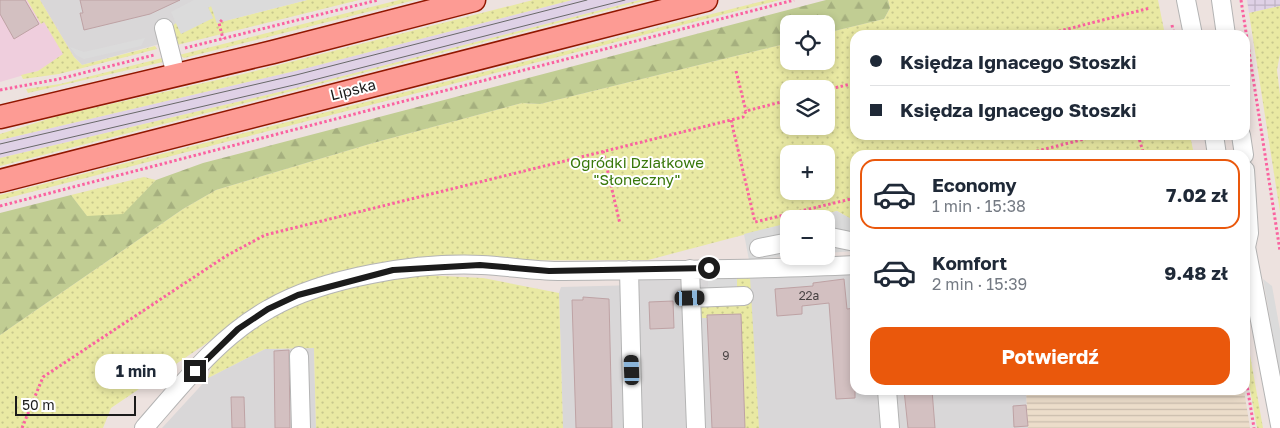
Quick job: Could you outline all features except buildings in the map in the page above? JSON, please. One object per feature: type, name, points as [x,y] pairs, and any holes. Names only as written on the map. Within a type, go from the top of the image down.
[{"type":"main road","points":[[0,117],[474,0]]},
{"type":"main road","name":"Lipska","points":[[0,181],[706,0]]},
{"type":"street","points":[[1186,0],[1192,30]]},
{"type":"street","points":[[1221,0],[1225,30]]},
{"type":"street","points":[[164,28],[176,75]]},
{"type":"street","points":[[835,238],[850,241]]},
{"type":"street","points":[[759,248],[780,244]]},
{"type":"street","points":[[144,428],[207,357],[238,329],[268,309],[298,295],[393,270],[480,265],[549,271],[850,265]]},
{"type":"street","points":[[690,268],[696,428]]},
{"type":"street","points":[[629,270],[633,428]]},
{"type":"street","points":[[1250,272],[1280,425]]},
{"type":"street","points":[[690,298],[744,296]]},
{"type":"street","points":[[300,356],[301,428]]},
{"type":"street","points":[[887,395],[890,428]]},
{"type":"path","points":[[0,90],[66,77],[171,52],[378,0]]},
{"type":"path","points":[[0,206],[794,0]]},
{"type":"path","points":[[1241,0],[1246,30]]},
{"type":"path","points":[[1064,30],[1150,8]]},
{"type":"path","points":[[222,20],[218,23],[222,39]]},
{"type":"path","points":[[1250,58],[1280,251]]},
{"type":"path","points":[[22,428],[43,377],[226,256],[265,235],[743,117],[746,111],[736,71]]},
{"type":"path","points":[[835,88],[850,84]]},
{"type":"path","points":[[746,111],[780,102]]},
{"type":"path","points":[[731,120],[756,222],[850,199]]},
{"type":"path","points":[[1042,150],[1080,140]]},
{"type":"path","points":[[603,151],[620,224]]},
{"type":"path","points":[[1249,395],[1254,428]]},
{"type":"shaded area","points":[[0,0],[40,0],[74,57],[41,70],[0,82]]},
{"type":"shaded area","points":[[40,0],[223,0],[230,25],[82,65],[74,57]]},
{"type":"shaded area","points":[[194,0],[307,0],[217,23],[211,6],[208,8],[213,18],[181,34],[171,12]]},
{"type":"shaded area","points":[[572,0],[640,0],[300,87],[0,158],[0,140],[295,71]]},
{"type":"shaded area","points":[[1247,0],[1280,0],[1280,6],[1249,13]]},
{"type":"shaded area","points":[[145,38],[141,46],[84,59],[76,55],[70,47],[84,52]]},
{"type":"shaded area","points":[[835,212],[850,218],[850,251],[835,252]]},
{"type":"shaded area","points":[[780,225],[780,257],[749,260],[744,234]]},
{"type":"shaded area","points":[[850,271],[850,395],[1026,395],[1028,428],[563,428],[559,293],[561,287],[637,285],[637,280],[680,280]]},
{"type":"shaded area","points":[[737,278],[737,290],[708,291],[708,279]]},
{"type":"shaded area","points":[[1263,279],[1272,286],[1280,330],[1280,375]]},
{"type":"shaded area","points":[[314,348],[316,428],[162,428],[208,378],[265,349]]},
{"type":"shaded area","points":[[1026,395],[1245,395],[1250,428],[1028,428]]},
{"type":"green space","points":[[27,0],[40,0],[74,57],[82,65],[155,46],[157,49],[59,74],[23,79],[21,75],[38,71],[63,54],[44,22],[41,24]]},
{"type":"green space","points":[[307,0],[359,0],[177,45],[171,27],[176,23],[181,33],[213,18],[208,7],[212,6],[217,23]]},
{"type":"green space","points":[[399,0],[415,0],[184,58],[179,55]]},
{"type":"green space","points":[[533,0],[572,0],[295,71],[0,140],[0,134],[58,116],[239,75]]},
{"type":"green space","points":[[640,0],[647,0],[0,166],[0,158],[300,87]]},
{"type":"green space","points":[[767,0],[780,0],[0,200],[0,195]]},
{"type":"green space","points":[[826,0],[888,0],[890,8],[884,19],[835,31],[835,15],[780,15],[780,45],[540,104],[522,103],[373,143],[216,190],[183,209],[0,335],[0,213],[71,195],[87,216],[123,214],[156,180],[203,163]]},
{"type":"green space","name":"Ogródki Działkowe \"Słoneczny\"","points":[[888,0],[1158,0],[1164,30],[850,30],[850,140],[1191,140],[1193,150],[850,150],[850,218],[835,210],[780,210],[780,225],[648,260],[393,261],[285,290],[111,408],[103,428],[0,428],[0,335],[183,209],[216,190],[373,143],[522,103],[540,104],[780,45],[780,70],[835,70],[835,31],[884,19],[890,8]]},
{"type":"green space","points":[[1280,6],[1280,54],[1277,70],[1280,95],[1280,212],[1249,13]]},
{"type":"green space","points":[[166,57],[163,62],[28,93],[26,89],[60,84]]},
{"type":"green space","points":[[144,177],[156,180],[123,215],[87,217],[71,195]]},
{"type":"green space","points":[[421,275],[483,278],[559,293],[563,428],[316,428],[314,348],[265,349],[208,378],[214,359],[248,330],[302,300],[364,283]]},
{"type":"green space","points":[[750,277],[759,428],[745,428],[741,314],[708,315],[707,318],[699,318],[698,311],[701,307],[737,290],[737,278]]},
{"type":"green space","points":[[1250,355],[1263,428],[1257,428],[1250,389]]},
{"type":"tram line","points":[[0,144],[296,75],[587,0]]},
{"type":"tram line","points":[[0,154],[298,84],[625,0]]},
{"type":"route","points":[[195,371],[207,357],[238,329],[268,309],[298,295],[364,276],[393,270],[480,265],[549,271],[709,268]]}]
